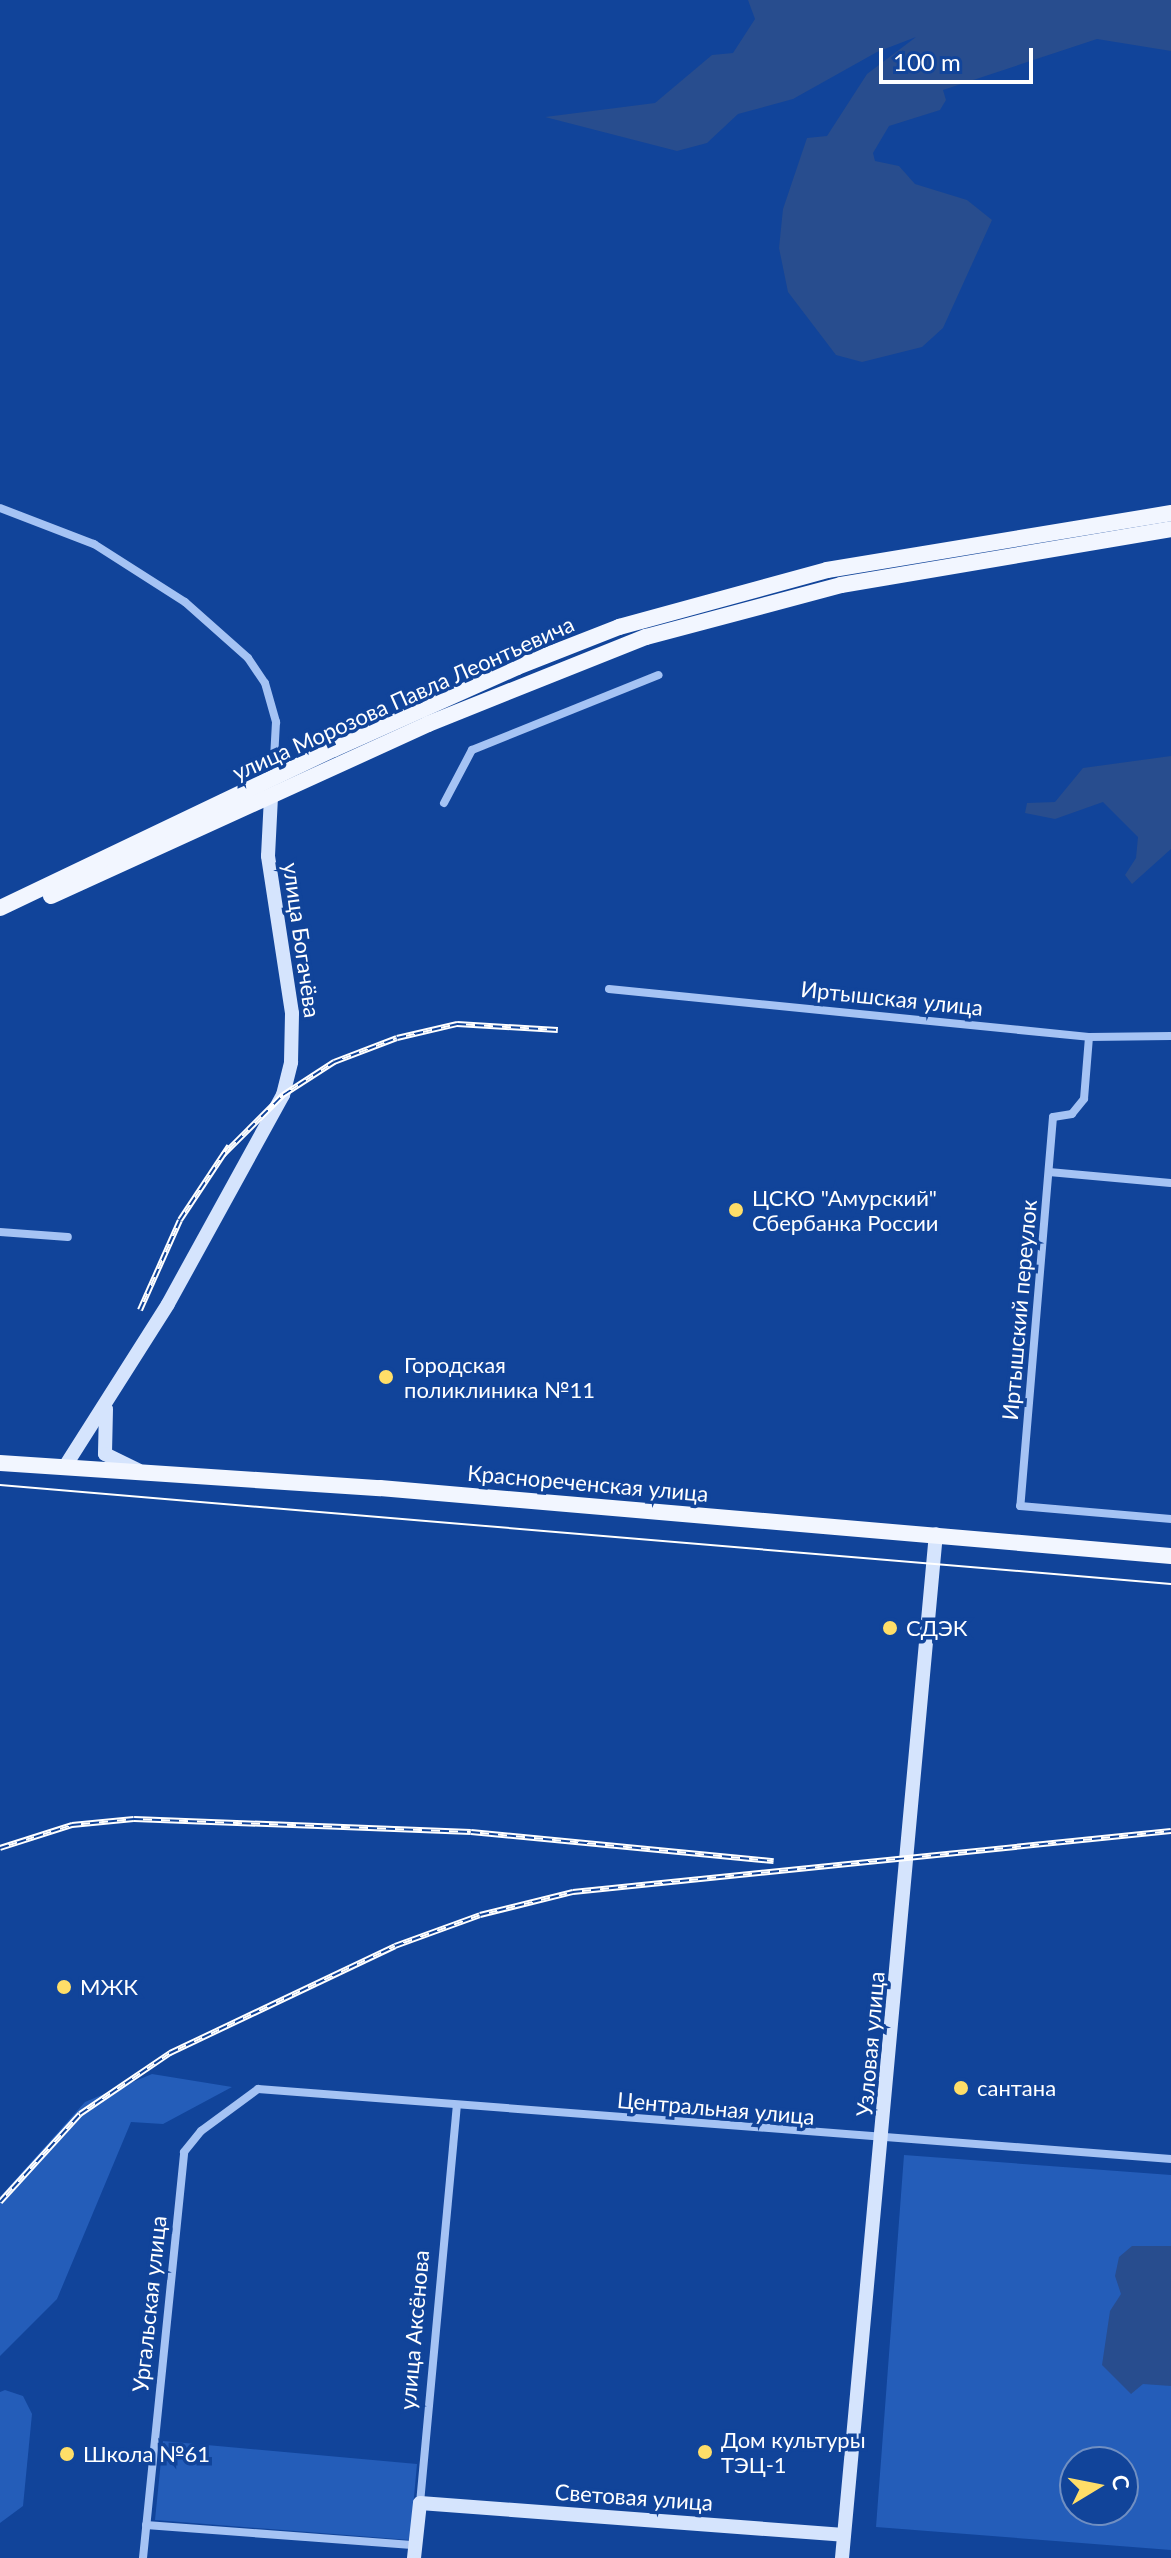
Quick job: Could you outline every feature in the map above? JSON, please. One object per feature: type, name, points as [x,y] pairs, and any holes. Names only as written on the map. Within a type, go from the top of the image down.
[{"type":"main road","name":"улица Морозова Павла Леонтьевича","points":[[0,914],[44,899],[517,667],[671,611],[827,570],[1171,513]]},
{"type":"main road","name":"улица Морозова Павла Леонтьевича","points":[[0,908],[272,787],[536,677],[675,628],[841,585],[1171,529]]},
{"type":"main road","name":"Краснореченская улица","points":[[0,1463],[155,1476],[380,1488],[1171,1556]]},
{"type":"street","name":"улица Богачёва","points":[[0,508],[94,544],[185,602],[248,658],[265,683],[276,722],[268,856],[292,1013],[291,1066],[273,1120],[107,1405],[64,1468]]},
{"type":"street","points":[[444,803],[472,750],[659,675]]},
{"type":"street","name":"Иртышская улица","points":[[609,989],[1089,1037],[1171,1036]]},
{"type":"street","name":"Иртышский переулок","points":[[1089,1037],[1084,1099],[1072,1114],[1053,1117],[1020,1506],[1171,1519]]},
{"type":"street","points":[[1049,1172],[1171,1183]]},
{"type":"street","points":[[0,1232],[68,1237]]},
{"type":"street","points":[[107,1405],[101,1440],[105,1454],[155,1476]]},
{"type":"street","name":"Узловая улица","points":[[842,2558],[883,2140],[936,1534]]},
{"type":"street","name":"Центральная улица","points":[[258,2089],[883,2140],[1171,2159]]},
{"type":"street","name":"Ургальская улица","points":[[143,2558],[184,2152],[201,2131],[258,2089]]},
{"type":"street","name":"улица Аксёнова","points":[[415,2552],[457,2106]]},
{"type":"street","name":"Световая улица","points":[[420,2503],[844,2535]]},
{"type":"street","points":[[146,2525],[415,2552]]},
{"type":"shaded area","points":[[748,0],[1171,0],[1171,51],[1097,39],[943,90],[946,100],[940,110],[889,126],[873,153],[875,161],[899,166],[915,184],[967,200],[992,220],[943,328],[922,347],[862,362],[836,355],[788,292],[779,248],[783,209],[807,138],[827,136],[867,74],[916,37],[877,52],[793,99],[738,114],[707,143],[677,151],[545,117],[655,103],[712,55],[733,53],[755,19]]},
{"type":"shaded area","points":[[1171,756],[1171,849],[1132,884],[1125,875],[1136,858],[1138,837],[1103,802],[1055,819],[1025,813],[1027,803],[1055,802],[1083,768]]},
{"type":"shaded area","points":[[152,2074],[232,2087],[163,2124],[131,2122],[57,2299],[0,2356],[0,2197],[85,2102]]},
{"type":"shaded area","points":[[904,2155],[1171,2175],[1171,2550],[876,2527]]},
{"type":"shaded area","points":[[1132,2246],[1171,2246],[1171,2386],[1143,2384],[1131,2394],[1102,2365],[1110,2311],[1121,2294],[1115,2276],[1119,2257]]},
{"type":"shaded area","points":[[5,2390],[23,2396],[32,2414],[23,2506],[0,2523],[0,2392]]},
{"type":"shaded area","points":[[163,2441],[417,2464],[410,2540],[155,2520]]},
{"type":"tram line","points":[[0,1485],[1171,1584]]},
{"type":"railway","points":[[223,1155],[283,1095],[334,1062],[397,1038],[457,1024],[558,1030]]},
{"type":"railway","points":[[140,1310],[180,1220],[229,1146]]},
{"type":"railway","points":[[0,1848],[72,1825],[134,1819],[471,1832],[774,1861]]},
{"type":"railway","points":[[0,2202],[80,2114],[170,2053],[395,1946],[480,1915],[573,1892],[1171,1831]]},
{"type":"place","name":"ЦСКО \"Амурский\" Сбербанка России","points":[[736,1210]]},
{"type":"place","name":"Городская поликлиника №11","points":[[386,1377]]},
{"type":"place","name":"СДЭК","points":[[890,1628]]},
{"type":"place","name":"МЖК","points":[[64,1987]]},
{"type":"place","name":"сантана","points":[[961,2088]]},
{"type":"place","name":"Дом культуры ТЭЦ-1","points":[[705,2452]]},
{"type":"place","name":"Школа №61","points":[[67,2454]]}]
